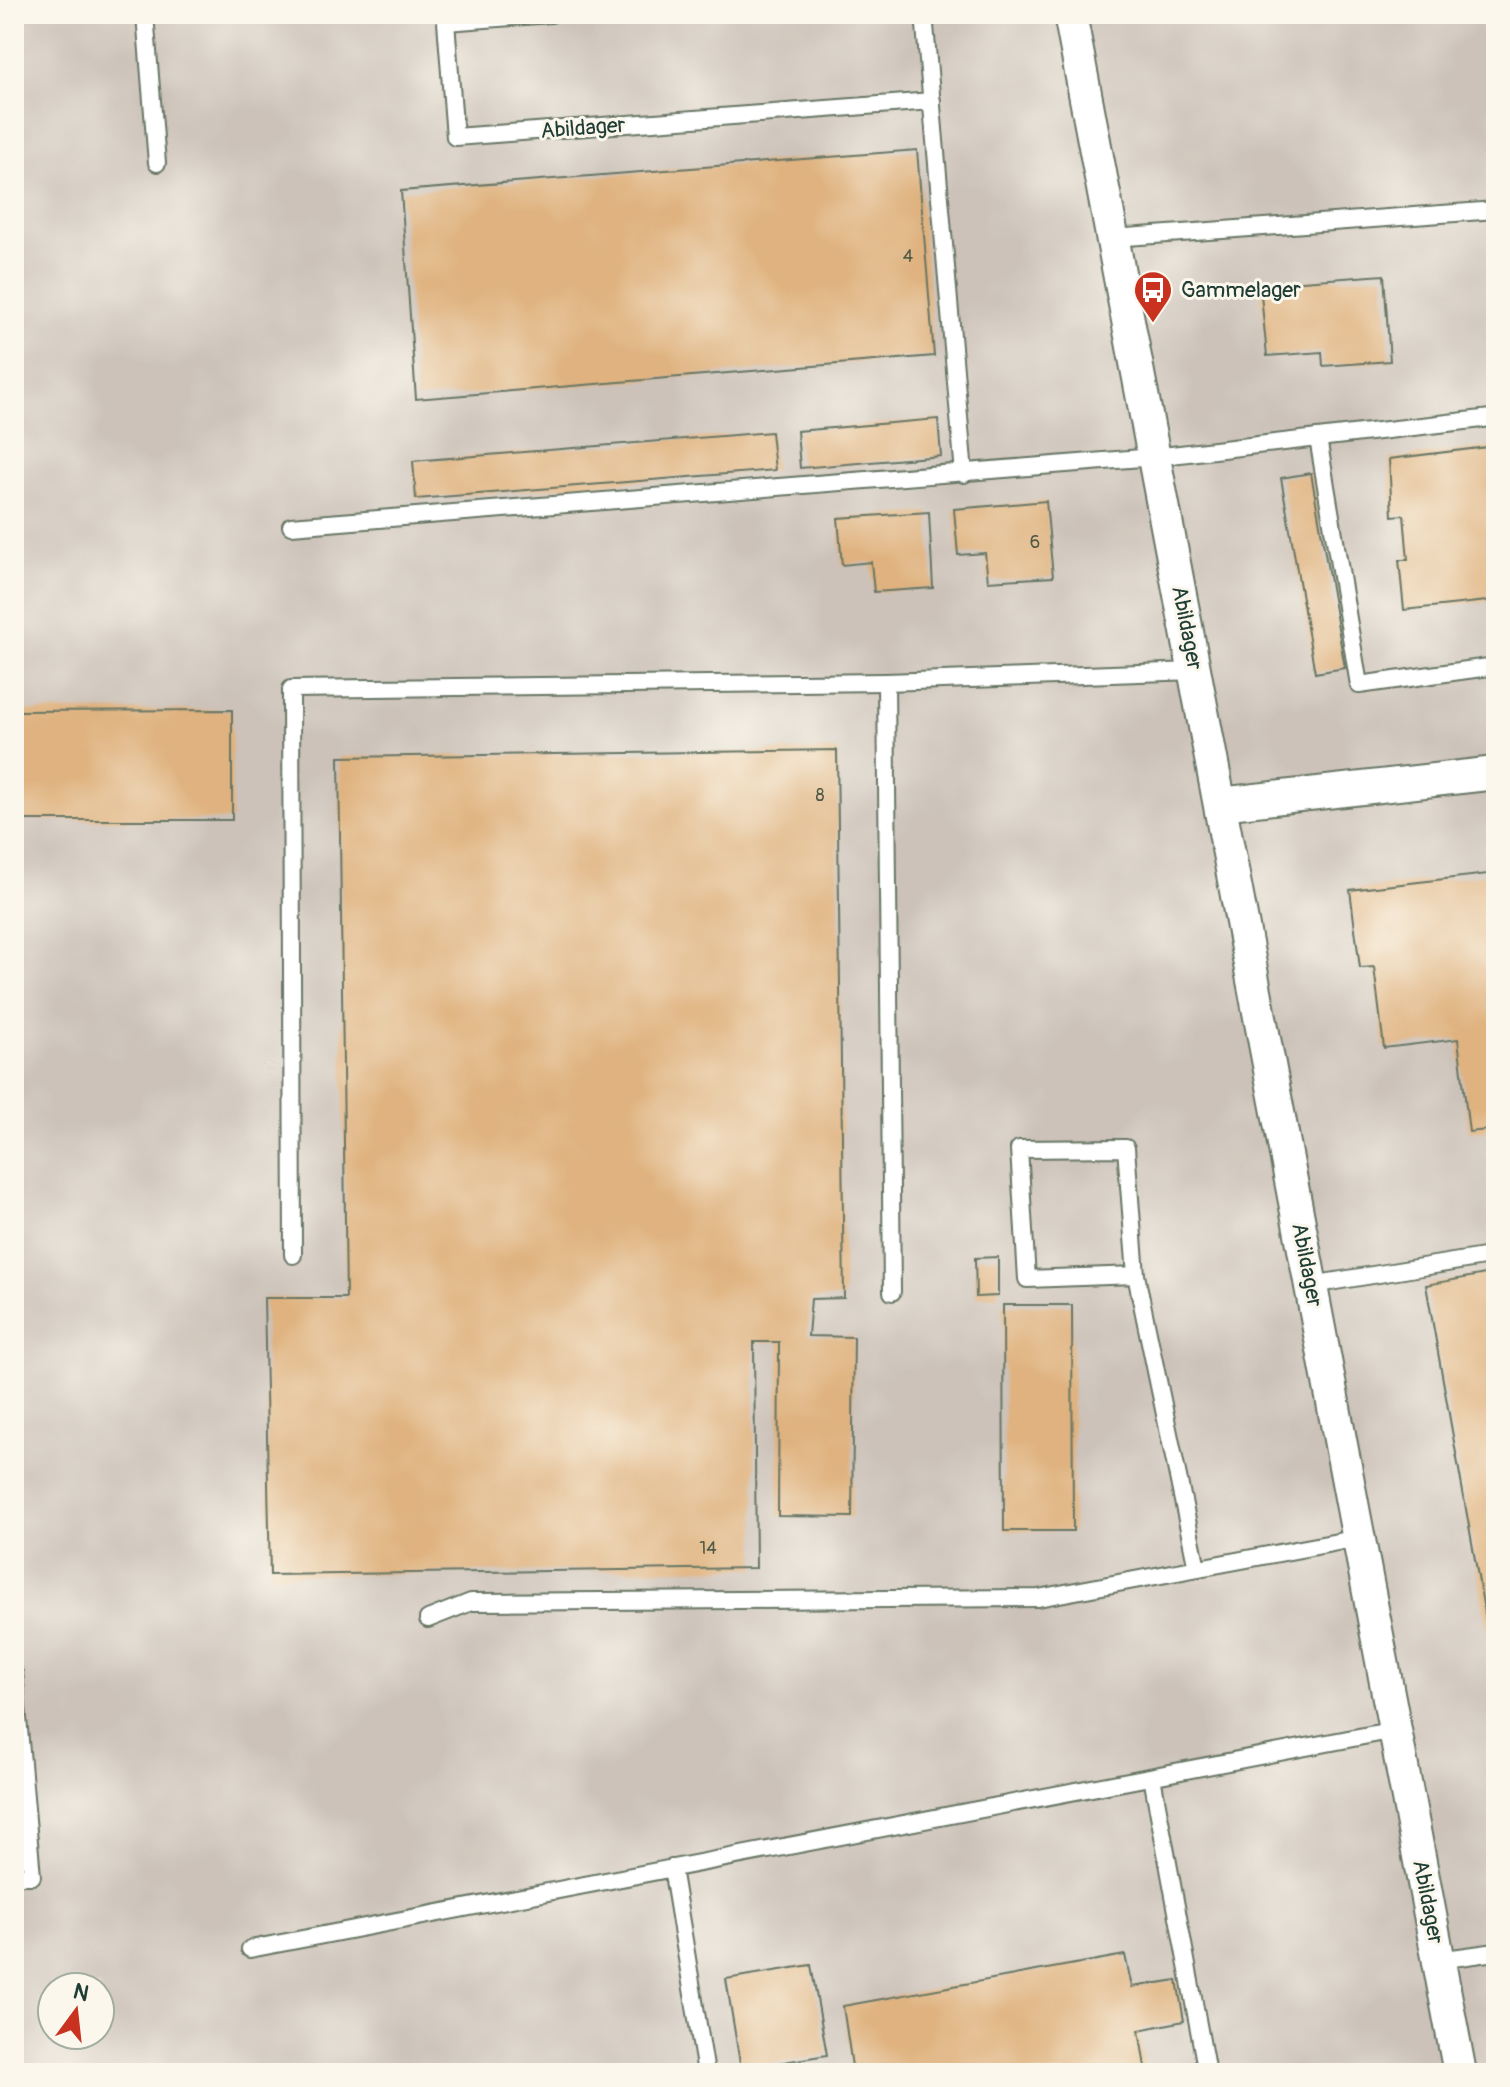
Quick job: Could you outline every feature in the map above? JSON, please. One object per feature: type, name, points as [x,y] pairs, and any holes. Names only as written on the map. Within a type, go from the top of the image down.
[{"type":"street","name":"Abildager","points":[[1070,14],[1460,2073]]},
{"type":"street","points":[[1220,804],[1496,773]]},
{"type":"lane","points":[[145,14],[157,163]]},
{"type":"lane","name":"Abildager","points":[[551,14],[446,22],[455,137],[932,101]]},
{"type":"lane","points":[[924,14],[964,474]]},
{"type":"lane","points":[[1113,238],[1496,210]]},
{"type":"lane","points":[[291,526],[1154,457],[1491,418]]},
{"type":"lane","points":[[1318,438],[1359,685],[1496,666]]},
{"type":"lane","points":[[293,1255],[291,689],[886,682],[1195,671]]},
{"type":"lane","points":[[886,682],[892,1292]]},
{"type":"lane","points":[[1136,1275],[1027,1279],[1019,1149],[1126,1148],[1136,1275],[1197,1568]]},
{"type":"lane","points":[[1311,1285],[1496,1255]]},
{"type":"lane","points":[[428,1619],[471,1602],[1038,1598],[1359,1538]]},
{"type":"lane","points":[[14,1673],[32,1876],[14,1876]]},
{"type":"lane","points":[[250,1949],[1395,1730]]},
{"type":"lane","points":[[1152,1777],[1207,2073]]},
{"type":"lane","points":[[672,1868],[706,2073]]},
{"type":"lane","points":[[1438,1960],[1496,1952]]},
{"type":"shaded area","points":[[14,14],[1496,14],[1496,2073],[14,2073]]},
{"type":"building","points":[[917,150],[934,356],[416,399],[401,191]]},
{"type":"building","points":[[1384,275],[1390,361],[1323,366],[1322,352],[1267,356],[1260,284]]},
{"type":"building","points":[[938,419],[941,456],[800,468],[797,431]]},
{"type":"building","points":[[771,432],[775,470],[416,499],[413,461]]},
{"type":"building","points":[[1496,446],[1496,600],[1404,610],[1399,560],[1408,560],[1404,515],[1392,516],[1389,459]]},
{"type":"building","points":[[1311,473],[1345,668],[1315,673],[1281,478]]},
{"type":"building","points":[[1046,501],[1053,577],[988,581],[985,553],[958,555],[954,509]]},
{"type":"building","points":[[929,512],[933,588],[874,592],[871,562],[842,565],[838,518]]},
{"type":"building","points":[[232,710],[232,820],[14,820],[14,711]]},
{"type":"building","points":[[837,750],[844,1298],[811,1299],[808,1336],[854,1337],[852,1517],[778,1516],[779,1342],[754,1342],[756,1568],[270,1575],[264,1298],[346,1298],[339,757]]},
{"type":"building","points":[[1496,873],[1496,1129],[1469,1132],[1458,1039],[1384,1048],[1374,967],[1360,968],[1350,890]]},
{"type":"building","points":[[998,1257],[998,1296],[976,1297],[975,1258]]},
{"type":"building","points":[[1496,1272],[1496,1666],[1494,1666],[1426,1285]]},
{"type":"building","points":[[1003,1305],[1072,1305],[1073,1531],[1004,1531]]},
{"type":"building","points":[[1125,1955],[1132,1987],[1177,1980],[1184,2021],[1139,2030],[1146,2073],[853,2073],[843,2006]]},
{"type":"building","points":[[811,1965],[827,2055],[741,2069],[726,1979]]},
{"type":"place","name":"Gammelager","points":[[1153,324]]}]
